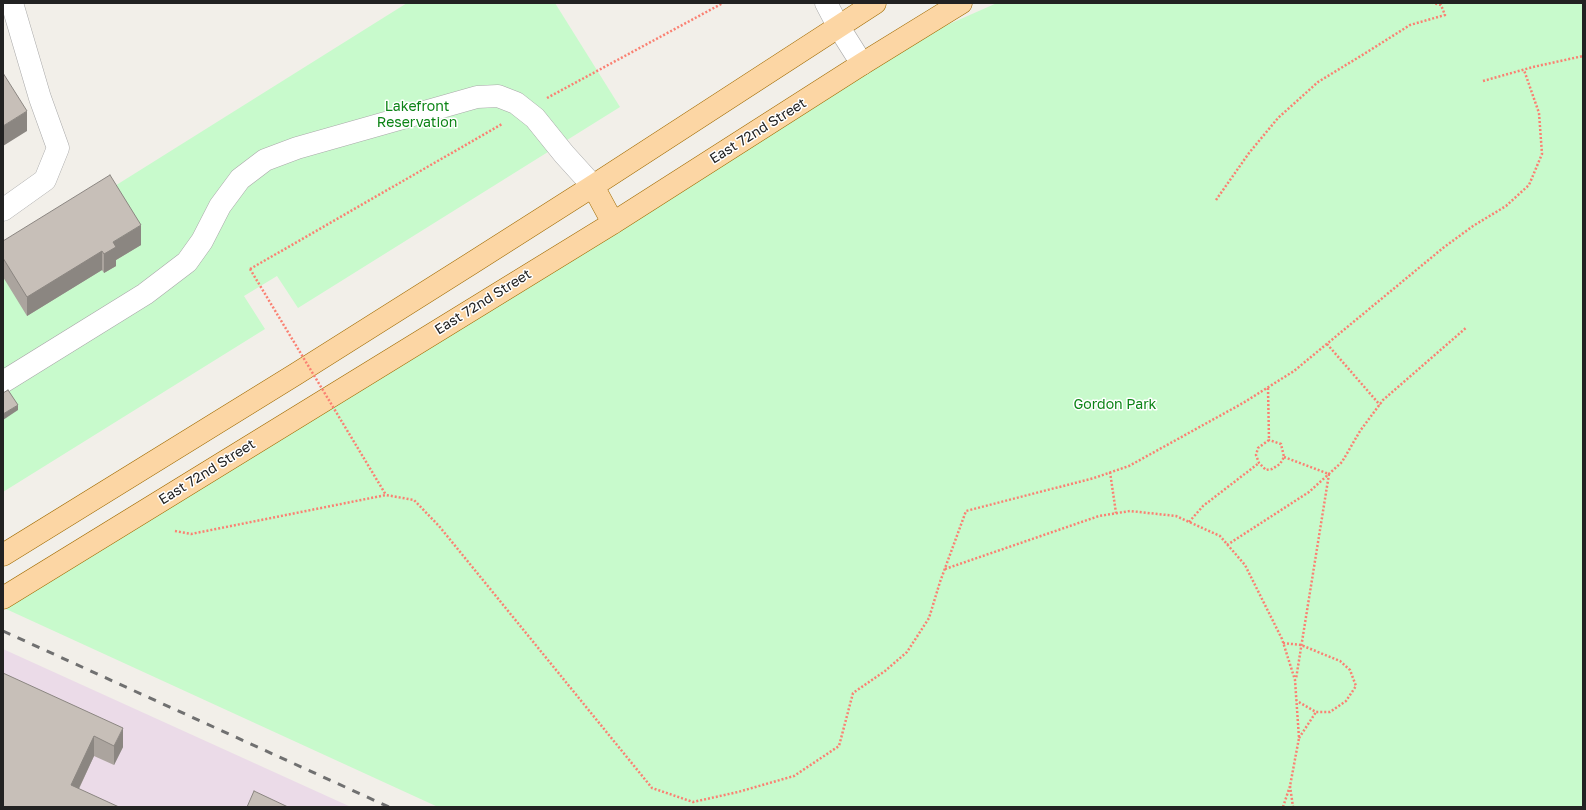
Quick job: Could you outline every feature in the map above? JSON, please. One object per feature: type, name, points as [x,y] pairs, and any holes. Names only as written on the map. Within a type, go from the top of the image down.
[{"type":"main road","points":[[3,555],[303,369],[593,186],[874,3]]},
{"type":"main road","name":"East 72nd Street","points":[[3,598],[613,223],[862,64],[962,3]]},
{"type":"main road","points":[[593,186],[613,223]]},
{"type":"street","points":[[3,210],[45,180],[58,148],[40,98],[12,3]]},
{"type":"street","points":[[826,3],[838,26],[862,64]]},
{"type":"street","points":[[3,382],[145,294],[187,262],[202,241],[220,206],[240,179],[265,160],[297,148],[477,96],[498,96],[516,103],[535,118],[564,154],[593,186]]},
{"type":"path","points":[[386,495],[250,269],[526,110],[723,3]]},
{"type":"path","points":[[1216,200],[1249,153],[1278,118],[1318,82],[1410,26],[1445,15],[1442,5],[1433,3]]},
{"type":"path","points":[[1483,81],[1583,56]]},
{"type":"path","points":[[175,531],[191,534],[386,495],[414,500],[439,526],[652,788],[693,802],[738,792],[794,776],[839,746],[853,693],[885,671],[907,652],[929,618],[944,570],[966,511],[1094,478],[1129,466],[1243,403],[1294,371],[1443,248],[1473,226],[1506,206],[1529,185],[1542,154],[1538,113],[1524,70]]},
{"type":"path","points":[[1227,545],[1309,492],[1329,474],[1342,462],[1360,431],[1383,400],[1467,327]]},
{"type":"path","points":[[1327,344],[1380,404]]},
{"type":"path","points":[[1268,387],[1269,440]]},
{"type":"path","points":[[1269,440],[1281,444],[1284,457],[1280,464],[1272,469],[1266,470],[1258,463],[1256,455],[1258,448],[1269,440]]},
{"type":"path","points":[[1284,457],[1329,474]]},
{"type":"path","points":[[1189,522],[1203,506],[1258,463]]},
{"type":"path","points":[[1110,472],[1116,514]]},
{"type":"path","points":[[1295,680],[1329,474]]},
{"type":"path","points":[[944,570],[1099,516],[1130,511],[1176,516],[1220,536],[1245,565],[1284,643],[1295,680],[1299,738],[1290,786],[1283,807]]},
{"type":"path","points":[[1284,643],[1301,645],[1340,661],[1350,670],[1356,686],[1346,701],[1330,712],[1316,712],[1297,701]]},
{"type":"path","points":[[1299,738],[1316,712]]},
{"type":"path","points":[[1290,786],[1293,807]]},
{"type":"shaded area","points":[[3,649],[351,807],[3,807]]},
{"type":"green space","name":"Lakefront Reservation","points":[[407,3],[555,3],[620,107],[298,308],[277,276],[244,296],[265,329],[3,492],[3,256]]},
{"type":"green space","name":"Gordon Park","points":[[997,3],[1583,3],[1583,807],[438,807],[6,609],[922,36]]},
{"type":"building","points":[[3,73],[27,111],[3,126]]},
{"type":"building","points":[[110,175],[141,225],[113,242],[116,247],[104,254],[102,251],[27,297],[3,258],[3,241]]},
{"type":"building","points":[[8,390],[18,405],[3,414],[3,393]]},
{"type":"building","points":[[3,673],[123,728],[114,746],[94,736],[71,785],[119,807],[3,807]]},
{"type":"building","points":[[254,791],[288,807],[247,807]]},
{"type":"railway","points":[[3,631],[389,807]]}]
